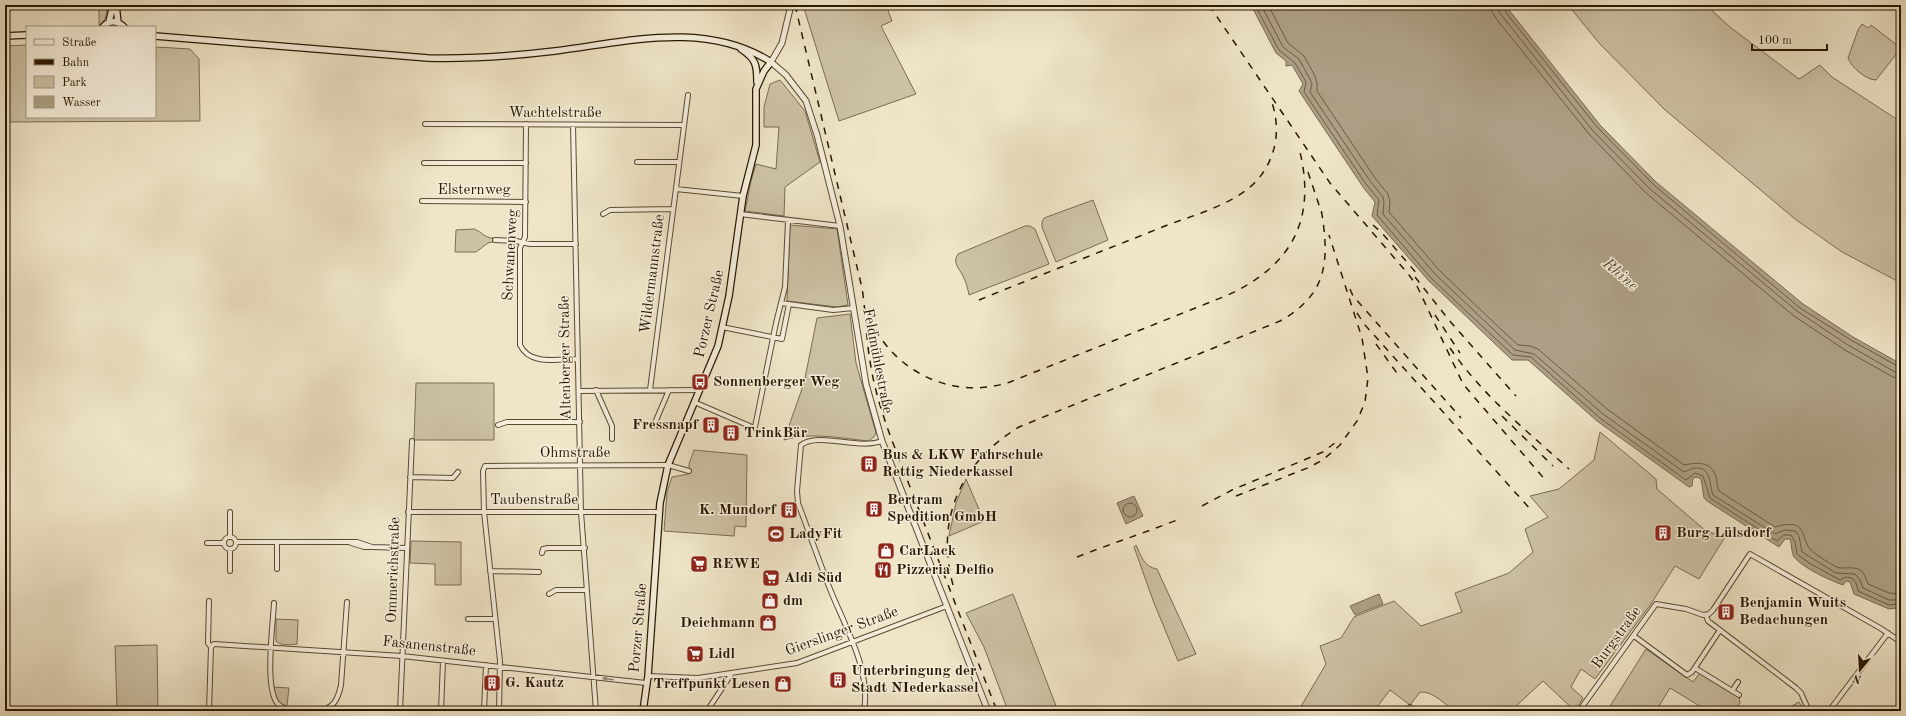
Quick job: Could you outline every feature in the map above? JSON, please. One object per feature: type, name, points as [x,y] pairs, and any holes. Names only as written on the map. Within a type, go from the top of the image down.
[{"type":"main road","points":[[104,26],[109,22],[113,5]]},
{"type":"main road","points":[[116,5],[118,22]]},
{"type":"main road","points":[[109,22],[118,22],[123,26]]},
{"type":"main road","points":[[5,36],[26,35]]},
{"type":"main road","points":[[156,36],[428,58],[502,56],[650,38],[701,37],[752,51],[771,62]]},
{"type":"main road","points":[[734,45],[754,59],[757,70],[757,84]]},
{"type":"main road","name":"Porzer Straße","points":[[643,711],[648,676],[659,512],[668,465],[694,402],[712,364],[722,327],[734,268],[743,196],[756,145],[755,106],[757,84],[771,62]]},
{"type":"street","points":[[771,62],[782,43],[791,5]]},
{"type":"street","name":"Feldmühlestraße","points":[[771,62],[786,75],[808,106],[840,226],[866,384],[882,441],[988,711]]},
{"type":"street","name":"Wildermannstraße","points":[[650,390],[688,95]]},
{"type":"street","name":"Wachtelstraße","points":[[425,124],[684,125]]},
{"type":"street","name":"Schwanenweg","points":[[526,124],[525,237],[520,248],[519,340],[521,348],[533,359],[578,359]]},
{"type":"street","name":"Altenberger Straße","points":[[573,125],[581,512],[585,548],[596,711]]},
{"type":"street","points":[[637,162],[679,162]]},
{"type":"street","points":[[424,163],[526,163]]},
{"type":"street","points":[[676,189],[743,196]]},
{"type":"street","name":"Elsternweg","points":[[422,201],[526,202]]},
{"type":"street","points":[[603,214],[610,210],[673,209]]},
{"type":"street","points":[[740,214],[788,221],[840,226]]},
{"type":"street","points":[[694,402],[755,428],[786,276],[788,221]]},
{"type":"street","points":[[495,240],[530,244],[576,244]]},
{"type":"street","points":[[780,303],[833,310],[854,308]]},
{"type":"street","points":[[722,327],[782,339],[789,304]]},
{"type":"street","points":[[596,390],[612,426],[612,439]]},
{"type":"street","points":[[654,425],[669,390]]},
{"type":"street","points":[[579,391],[700,390]]},
{"type":"street","points":[[498,425],[507,422],[580,422]]},
{"type":"street","points":[[864,711],[866,685],[852,641],[831,591],[798,503],[797,491],[801,444],[811,440],[872,445],[882,441]]},
{"type":"street","name":"Ommerichstraße","points":[[400,711],[406,548],[412,441]]},
{"type":"street","name":"Ohmstraße","points":[[484,512],[484,467],[487,465],[668,465],[689,471]]},
{"type":"street","points":[[410,477],[453,478],[458,472]]},
{"type":"street","points":[[230,512],[230,536]]},
{"type":"street","name":"Taubenstraße","points":[[408,512],[659,512]]},
{"type":"street","points":[[484,512],[500,667],[499,711]]},
{"type":"street","points":[[230,536],[234,538],[236,542]]},
{"type":"street","points":[[224,543],[226,538],[230,536]]},
{"type":"street","points":[[236,542],[361,542],[372,547],[406,548]]},
{"type":"street","points":[[230,549],[235,546],[236,542]]},
{"type":"street","points":[[277,542],[277,568]]},
{"type":"street","points":[[207,543],[224,543]]},
{"type":"street","points":[[224,543],[226,547],[230,549]]},
{"type":"street","points":[[542,553],[543,549],[548,548],[585,548]]},
{"type":"street","points":[[230,549],[230,571]]},
{"type":"street","points":[[1809,711],[1801,693],[1796,688],[1708,621],[1706,615],[1713,610],[1750,554],[1888,633],[1901,642]]},
{"type":"street","points":[[490,571],[540,572]]},
{"type":"street","points":[[549,594],[556,590],[587,590]]},
{"type":"street","points":[[209,601],[208,643],[211,647],[209,711]]},
{"type":"street","points":[[319,711],[330,709],[339,697],[347,602]]},
{"type":"street","points":[[274,603],[270,687],[278,704],[284,708],[296,711]]},
{"type":"street","name":"Burgstraße","points":[[1579,711],[1656,604],[1686,609],[1706,615]]},
{"type":"street","name":"Gierslinger Straße","points":[[648,676],[698,678],[747,670],[773,668],[797,663],[947,606]]},
{"type":"street","points":[[468,619],[495,619]]},
{"type":"street","points":[[1634,636],[1684,674],[1690,675],[1720,630]]},
{"type":"street","points":[[1829,711],[1888,633]]},
{"type":"street","name":"Fasanenstraße","points":[[211,647],[214,644],[342,651],[402,656],[646,683]]},
{"type":"street","points":[[441,711],[443,661]]},
{"type":"street","points":[[484,711],[486,665]]},
{"type":"street","points":[[1695,668],[1739,695]]},
{"type":"street","points":[[707,711],[732,673]]},
{"type":"street","points":[[1732,691],[1738,682]]},
{"type":"street","points":[[1407,711],[1410,707]]},
{"type":"green space","points":[[99,5],[109,5],[105,19],[99,26]]},
{"type":"green space","points":[[803,5],[886,5],[892,21],[881,26],[916,94],[839,121]]},
{"type":"green space","points":[[1568,5],[1706,5],[1730,27],[1799,79],[1820,65],[1832,77],[1901,122],[1901,283],[1842,252],[1795,219],[1664,109],[1599,43]]},
{"type":"green space","points":[[1862,24],[1868,28],[1871,25],[1901,48],[1876,80],[1868,78],[1859,72],[1848,58],[1858,30]]},
{"type":"green space","points":[[26,45],[26,118],[156,118],[156,47],[190,49],[199,59],[200,121],[5,122],[5,46]]},
{"type":"green space","points":[[780,80],[805,111],[820,162],[785,187],[784,216],[745,211],[756,164],[776,169],[779,127],[764,127],[764,107],[770,84]]},
{"type":"green space","points":[[1093,200],[1108,240],[1056,262],[1042,227],[1044,218]]},
{"type":"green space","points":[[790,225],[837,229],[848,305],[837,307],[787,301]]},
{"type":"green space","points":[[1025,226],[1030,226],[1035,229],[1049,264],[969,295],[963,276],[956,263],[956,257],[958,254]]},
{"type":"green space","points":[[474,229],[488,237],[493,238],[493,242],[488,243],[476,252],[455,252],[456,230]]},
{"type":"green space","points":[[850,314],[856,363],[876,433],[874,437],[868,441],[815,436],[805,436],[784,440],[804,383],[817,318]]},
{"type":"green space","points":[[416,383],[494,383],[494,440],[414,440]]},
{"type":"green space","points":[[1600,432],[1656,479],[1657,489],[1706,531],[1725,537],[1699,579],[1675,566],[1651,604],[1595,679],[1581,669],[1571,687],[1583,698],[1575,711],[1543,681],[1514,708],[1517,711],[1460,711],[1452,708],[1435,696],[1425,692],[1420,692],[1410,705],[1390,690],[1374,711],[1286,711],[1300,708],[1326,664],[1320,646],[1341,638],[1354,617],[1394,601],[1421,626],[1462,612],[1455,593],[1509,573],[1533,552],[1525,529],[1548,517],[1530,496],[1559,489],[1594,460]]},
{"type":"green space","points":[[694,450],[747,455],[746,527],[735,526],[734,536],[664,531],[667,492],[672,477],[689,474],[689,464]]},
{"type":"green space","points":[[966,479],[984,521],[949,536],[956,503]]},
{"type":"green space","points":[[411,541],[461,542],[461,585],[435,585],[435,564],[410,563]]},
{"type":"green space","points":[[1136,545],[1141,557],[1146,563],[1157,569],[1196,654],[1178,661],[1154,603],[1134,547]]},
{"type":"green space","points":[[1013,594],[1058,711],[1008,711],[984,647],[966,613]]},
{"type":"green space","points":[[276,619],[298,620],[297,644],[288,645],[278,643],[276,641]]},
{"type":"green space","points":[[157,645],[158,711],[117,711],[115,646]]},
{"type":"green space","points":[[1646,649],[1693,682],[1700,673],[1739,697],[1740,703],[1733,711],[1708,711],[1670,688],[1656,711],[1607,711]]},
{"type":"green space","points":[[272,687],[289,688],[287,705],[285,706],[279,703]]},
{"type":"green space","points":[[1799,702],[1805,711],[1783,711]]},
{"type":"water","name":"Rhine","points":[[1251,5],[1505,5],[1600,125],[1656,182],[1803,304],[1853,337],[1901,364],[1901,616],[1900,611],[1897,608],[1889,609],[1854,594],[1850,582],[1846,581],[1843,585],[1824,577],[1803,565],[1794,557],[1792,553],[1790,539],[1785,539],[1779,547],[1707,501],[1704,498],[1701,479],[1697,477],[1693,478],[1692,486],[1689,487],[1597,421],[1528,360],[1512,360],[1428,280],[1372,216],[1375,202],[1363,187],[1299,91],[1303,84],[1292,65],[1286,66],[1286,61],[1276,53]]},
{"type":"water","points":[[1134,496],[1143,516],[1126,524],[1117,503]]},
{"type":"water","points":[[1379,594],[1383,604],[1355,615],[1350,606]]},
{"type":"railway","points":[[795,5],[862,288],[870,361],[884,419],[997,711]]},
{"type":"railway","points":[[1209,5],[1330,183],[1417,286],[1463,384],[1547,482]]},
{"type":"railway","points":[[979,300],[1165,226],[1202,213],[1240,194],[1259,178],[1270,160],[1273,151],[1276,141],[1276,120],[1271,100]]},
{"type":"railway","points":[[869,317],[880,336],[893,353],[909,367],[927,377],[947,384],[967,388],[989,387],[1010,382],[1228,295],[1250,283],[1269,269],[1284,254],[1295,236],[1302,217],[1305,196],[1304,173],[1299,148]]},
{"type":"railway","points":[[1308,172],[1322,214]]},
{"type":"railway","points":[[953,585],[948,561],[948,537],[951,515],[958,494],[968,475],[982,457],[999,441],[1019,427],[1280,321],[1296,310],[1309,299],[1317,286],[1322,273],[1325,258],[1325,243],[1321,208]]},
{"type":"railway","points":[[1373,225],[1382,233],[1418,275]]},
{"type":"railway","points":[[1236,496],[1310,467],[1324,459],[1340,445],[1357,421],[1365,402],[1368,378],[1362,338],[1329,235]]},
{"type":"railway","points":[[1415,277],[1449,320],[1516,396]]},
{"type":"railway","points":[[1350,289],[1353,296],[1461,418]]},
{"type":"railway","points":[[1357,313],[1365,325],[1531,510]]},
{"type":"railway","points":[[1435,315],[1460,353]]},
{"type":"railway","points":[[1376,344],[1399,376]]},
{"type":"railway","points":[[1450,348],[1476,381],[1491,397],[1569,469]]},
{"type":"railway","points":[[1502,416],[1553,466]]},
{"type":"railway","points":[[1202,506],[1232,490],[1323,452],[1340,439]]},
{"type":"railway","points":[[1077,557],[1177,520]]},
{"type":"place","name":"Sonnenberger Weg","points":[[700,382]]},
{"type":"place","name":"Fressnapf","points":[[711,425]]},
{"type":"place","name":"TrinkBär","points":[[731,433]]},
{"type":"place","name":"Bus & LKW Fahrschule Rettig Niederkassel","points":[[869,464]]},
{"type":"place","name":"Bertram Spedition GmbH","points":[[874,509]]},
{"type":"place","name":"K. Mundorf","points":[[789,510]]},
{"type":"place","name":"Burg Lülsdorf","points":[[1663,533]]},
{"type":"place","name":"LadyFit","points":[[776,534]]},
{"type":"place","name":"CarLack","points":[[886,551]]},
{"type":"place","name":"REWE","points":[[699,564]]},
{"type":"place","name":"Pizzeria Delfio","points":[[883,570]]},
{"type":"place","name":"Aldi Süd","points":[[771,578]]},
{"type":"place","name":"dm","points":[[770,601]]},
{"type":"place","name":"Benjamin Wuits Bedachungen","points":[[1726,612]]},
{"type":"place","name":"Deichmann","points":[[768,623]]},
{"type":"place","name":"Lidl","points":[[695,654]]},
{"type":"place","name":"Unterbringung der Stadt NIederkassel","points":[[838,680]]},
{"type":"place","name":"G. Kautz","points":[[492,683]]},
{"type":"place","name":"Treffpunkt Lesen","points":[[783,684]]}]
